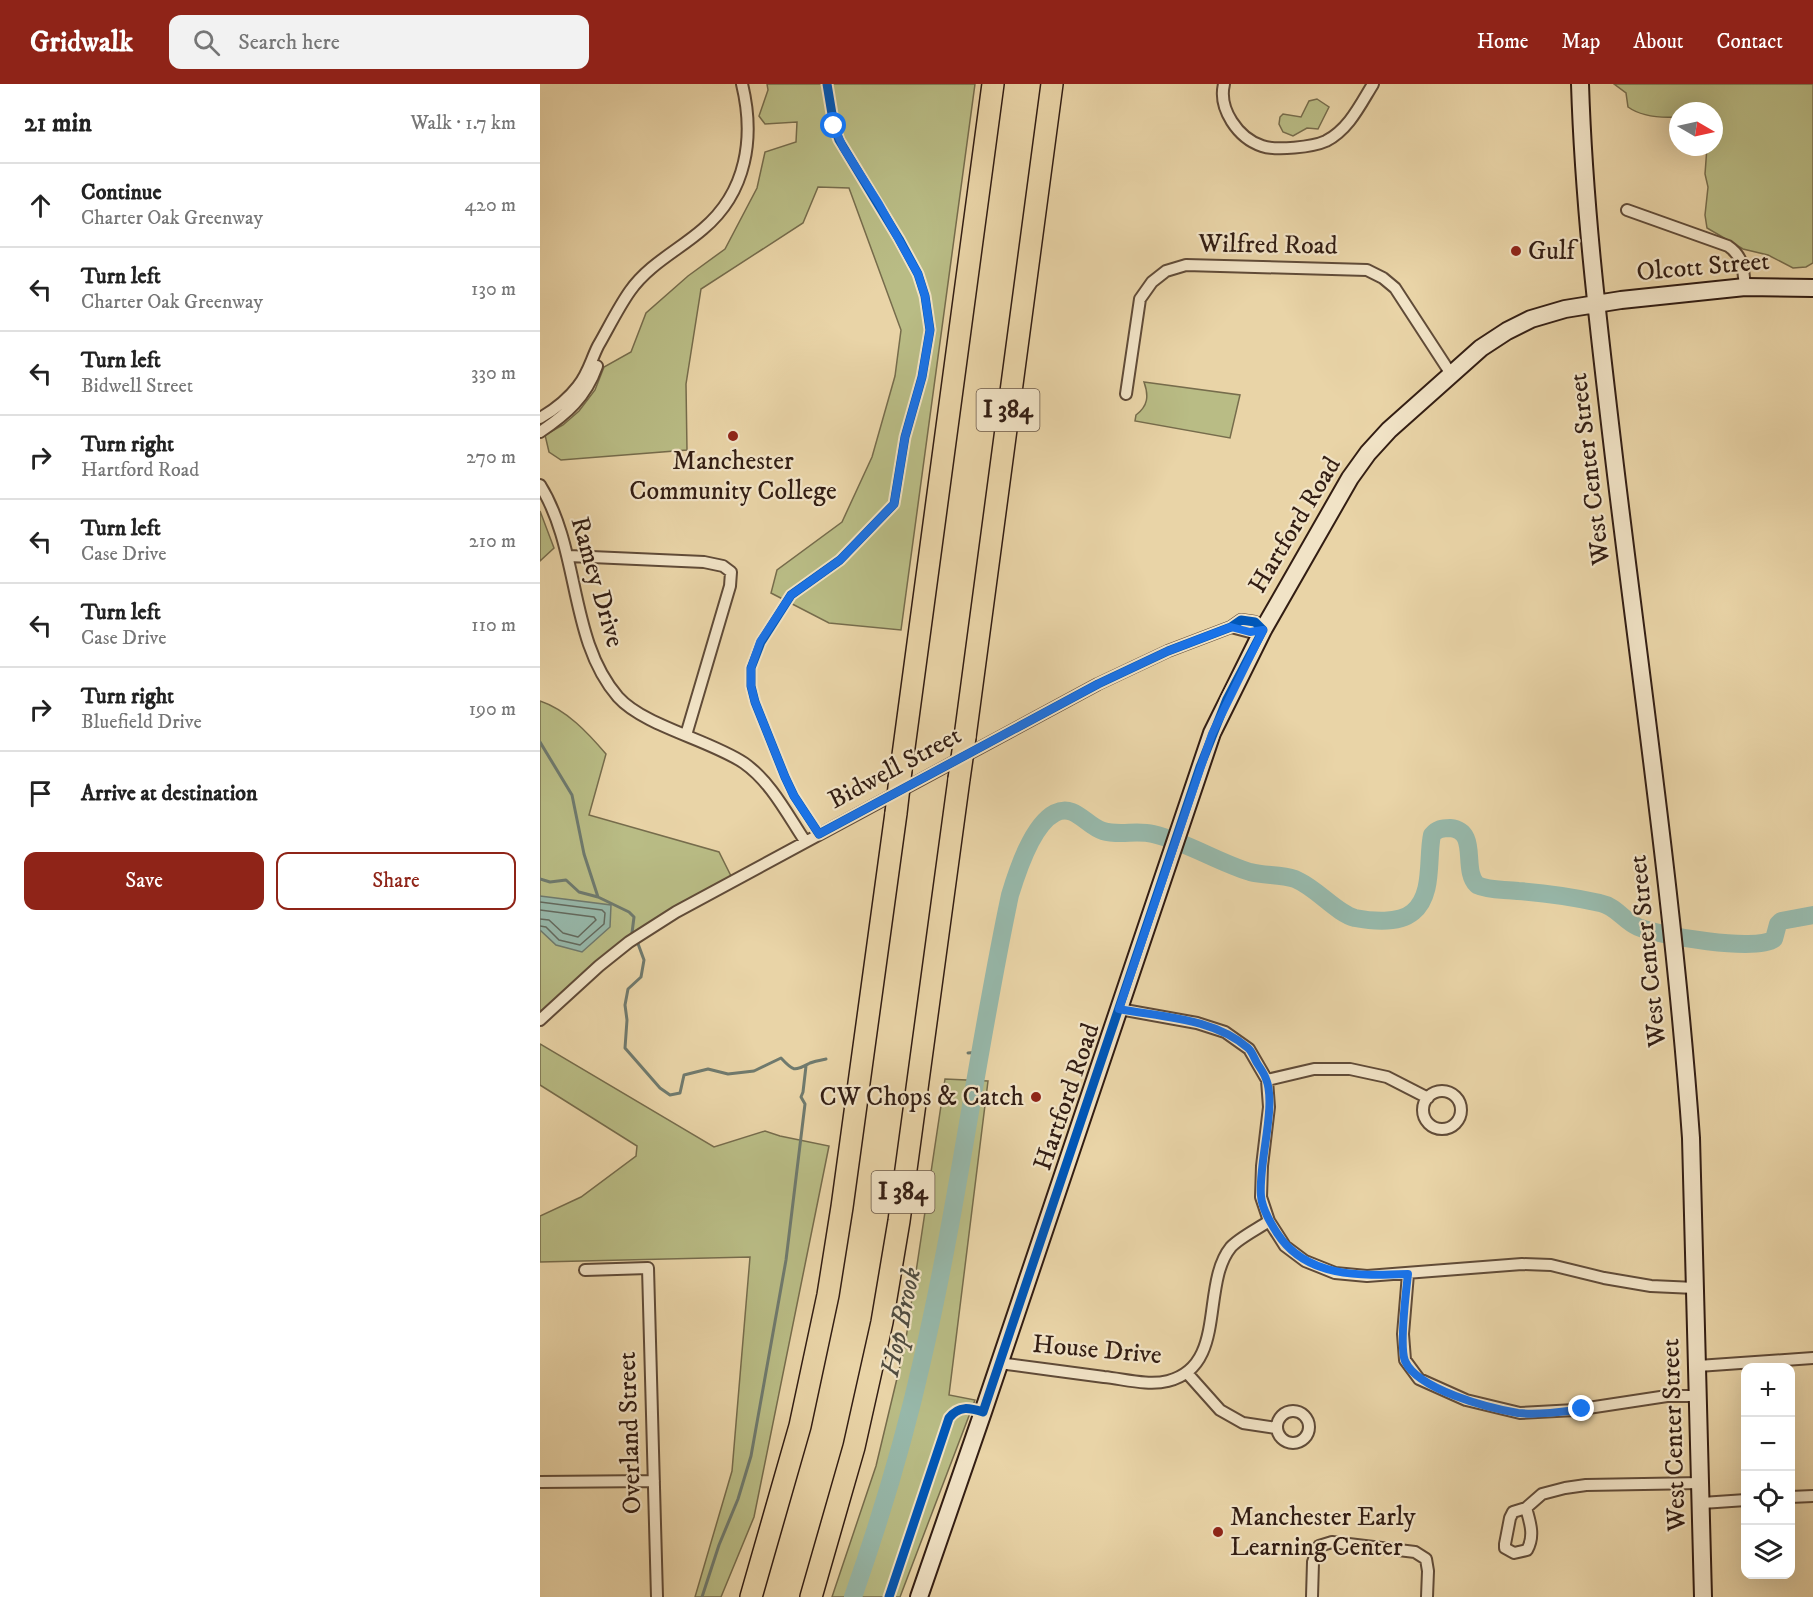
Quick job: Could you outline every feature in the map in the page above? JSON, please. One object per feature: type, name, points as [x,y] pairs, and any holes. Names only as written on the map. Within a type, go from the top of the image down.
[{"type":"highway","name":"I 384","points":[[751,1597],[800,1426],[828,1295],[844,1195],[993,84]]},
{"type":"highway","name":"I 384","points":[[811,1597],[854,1447],[882,1322],[900,1209],[1052,84]]},
{"type":"highway","points":[[743,1597],[761,1566]]},
{"type":"main road","name":"West Center Street","points":[[1580,84],[1588,225],[1596,304],[1672,924],[1691,1138],[1703,1597]]},
{"type":"main road","name":"Olcott Street","points":[[1596,304],[1745,287],[1813,288]]},
{"type":"main road","name":"Hartford Road","points":[[919,1597],[1212,734],[1263,630],[1337,498],[1368,453],[1389,430],[1481,348],[1507,331],[1531,319],[1554,312],[1596,304]]},
{"type":"street","points":[[540,418],[565,400],[579,386],[620,306],[643,275],[704,229],[724,207],[738,183],[749,135],[749,116],[742,84]]},
{"type":"street","points":[[1224,84],[1225,107],[1233,124],[1245,137],[1263,147],[1301,147],[1325,142],[1344,130],[1373,84]]},
{"type":"street","points":[[1628,210],[1728,246],[1738,253],[1743,266],[1745,287]]},
{"type":"street","name":"Wilfred Road","points":[[1126,394],[1140,299],[1152,282],[1166,272],[1186,265],[1366,270],[1383,278],[1395,288],[1451,374]]},
{"type":"street","points":[[540,432],[562,418],[586,392],[603,347],[602,340]]},
{"type":"street","name":"Ramey Drive","points":[[540,485],[562,531],[592,656],[603,677],[621,700],[635,710],[742,761],[761,776],[805,841]]},
{"type":"street","points":[[568,556],[704,562],[723,566],[731,572],[730,586],[686,735]]},
{"type":"street","name":"Bidwell Street","points":[[540,1020],[629,942],[676,912],[805,841],[1098,684],[1168,651],[1231,627],[1236,622],[1245,619],[1256,622],[1263,630]]},
{"type":"street","points":[[1119,1009],[1197,1023],[1225,1032],[1249,1049],[1267,1080],[1269,1107],[1261,1197],[1269,1221],[1285,1246],[1305,1261],[1335,1273],[1367,1276],[1542,1264],[1651,1286],[1695,1288]]},
{"type":"street","points":[[1267,1080],[1314,1069],[1350,1070],[1387,1077],[1428,1098]]},
{"type":"street","name":"House Drive","points":[[999,1363],[1143,1382],[1167,1381],[1187,1372],[1201,1356],[1209,1331],[1219,1269],[1232,1246],[1269,1221]]},
{"type":"street","name":"Overland Street","points":[[585,1270],[648,1268],[657,1597]]},
{"type":"street","points":[[1408,1274],[1403,1334],[1405,1360],[1419,1379],[1466,1400],[1520,1413],[1575,1410],[1667,1396],[1698,1396]]},
{"type":"street","points":[[1698,1366],[1813,1358]]},
{"type":"street","points":[[1187,1372],[1220,1410],[1243,1422],[1276,1428]]},
{"type":"street","points":[[540,1482],[654,1481]]},
{"type":"street","points":[[1526,1508],[1542,1494],[1564,1488],[1587,1485],[1701,1483]]},
{"type":"street","points":[[1795,1497],[1813,1496]]},
{"type":"street","points":[[1702,1503],[1741,1500]]},
{"type":"street","points":[[1312,1597],[1313,1562],[1319,1546],[1332,1542],[1416,1552],[1426,1559],[1427,1597]]},
{"type":"green space","points":[[767,84],[975,84],[901,630],[829,623],[771,593],[777,570],[842,522],[872,457],[895,376],[901,330],[849,188],[818,187],[803,223],[701,289],[686,384],[687,450],[561,460],[549,452],[545,435],[563,425],[579,411],[595,390],[604,367],[631,352],[646,313],[688,276],[725,249],[757,188],[765,152],[796,142],[797,122],[765,124],[759,116],[768,90]]},
{"type":"green space","points":[[1614,84],[1813,84],[1813,263],[1806,267],[1793,268],[1768,255],[1743,249],[1707,228],[1705,215],[1708,187],[1705,174],[1706,156],[1723,156],[1723,102],[1669,102],[1669,117],[1658,117],[1645,115],[1628,107],[1626,93]]},
{"type":"green space","points":[[1317,99],[1329,107],[1318,129],[1307,128],[1293,136],[1283,132],[1279,124],[1283,114],[1301,117],[1309,101]]},
{"type":"green space","points":[[1144,382],[1240,395],[1230,438],[1135,421],[1136,415],[1143,408],[1146,400],[1147,392]]},
{"type":"green space","points":[[540,511],[554,548],[540,561]]},
{"type":"green space","points":[[540,701],[568,716],[606,754],[589,815],[719,852],[733,880],[599,966],[540,1019]]},
{"type":"green space","points":[[540,1044],[714,1147],[765,1131],[829,1146],[754,1517],[721,1597],[695,1597],[732,1471],[750,1257],[540,1262],[540,1216],[581,1197],[636,1156],[637,1146],[540,1085]]},
{"type":"green space","points":[[945,1079],[988,1081],[949,1395],[975,1400],[900,1597],[832,1597],[876,1466],[905,1345]]},
{"type":"water","points":[[540,896],[611,905],[610,927],[582,952],[556,945],[540,930]]},
{"type":"waterway","points":[[540,742],[572,795],[584,854],[598,897]]},
{"type":"waterway","name":"Hop Brook","points":[[853,1597],[891,1480],[935,1303],[1010,895],[1032,838],[1047,819],[1055,813],[1069,811],[1103,831],[1153,834],[1250,872],[1295,879],[1341,911],[1362,919],[1393,920],[1407,916],[1420,905],[1427,886],[1432,835],[1440,829],[1450,828],[1465,836],[1468,843],[1470,870],[1477,885],[1600,903],[1611,907],[1633,924],[1649,931],[1708,941],[1764,943],[1774,939],[1781,921],[1813,915]]},
{"type":"waterway","points":[[540,879],[550,882],[566,880],[579,892],[598,897],[629,912],[634,917],[632,933],[634,935]]},
{"type":"waterway","points":[[637,941],[644,960],[641,977],[628,989],[625,1005],[627,1020],[625,1048],[660,1088],[670,1095],[680,1093],[684,1075],[708,1069],[728,1074],[754,1071],[781,1058],[789,1066],[797,1069],[826,1059]]},
{"type":"waterway","points":[[968,1053],[980,1052]]},
{"type":"waterway","points":[[702,1597],[719,1545],[738,1499],[751,1456],[786,1260],[805,1104],[801,1097],[806,1066]]},
{"type":"cycle path","points":[[827,84],[834,126],[839,140],[918,274],[925,296],[930,330],[922,377],[905,437],[894,504],[840,560],[791,595],[761,642],[751,668],[751,686],[755,702],[785,777],[794,796],[819,834],[1098,684],[1168,651],[1231,627],[1241,620],[1255,622],[1263,630]]},
{"type":"cycle path","points":[[889,1597],[949,1418],[961,1409],[983,1412],[1200,767],[1227,699],[1263,630]]},
{"type":"place","name":"Gulf","points":[[1516,251]]},
{"type":"place","name":"Manchester Community College","points":[[733,436]]},
{"type":"place","name":"CW Chops & Catch","points":[[1036,1097]]},
{"type":"place","name":"Manchester Early Learning Center","points":[[1218,1532]]},
{"type":"route","points":[[834,126],[839,140],[879,204],[918,274],[925,296],[930,330],[925,365],[905,437],[896,501],[887,514],[840,560],[791,595],[760,642],[751,668],[750,680],[755,702],[794,796],[819,834],[1098,684],[1168,651],[1231,627],[1250,632],[1263,630],[1227,699],[1212,734],[1119,1009],[1197,1023],[1225,1032],[1249,1049],[1267,1080],[1269,1107],[1261,1197],[1269,1221],[1285,1246],[1305,1261],[1335,1273],[1367,1276],[1408,1274],[1403,1334],[1405,1360],[1419,1379],[1466,1400],[1520,1413],[1582,1409]]}]
